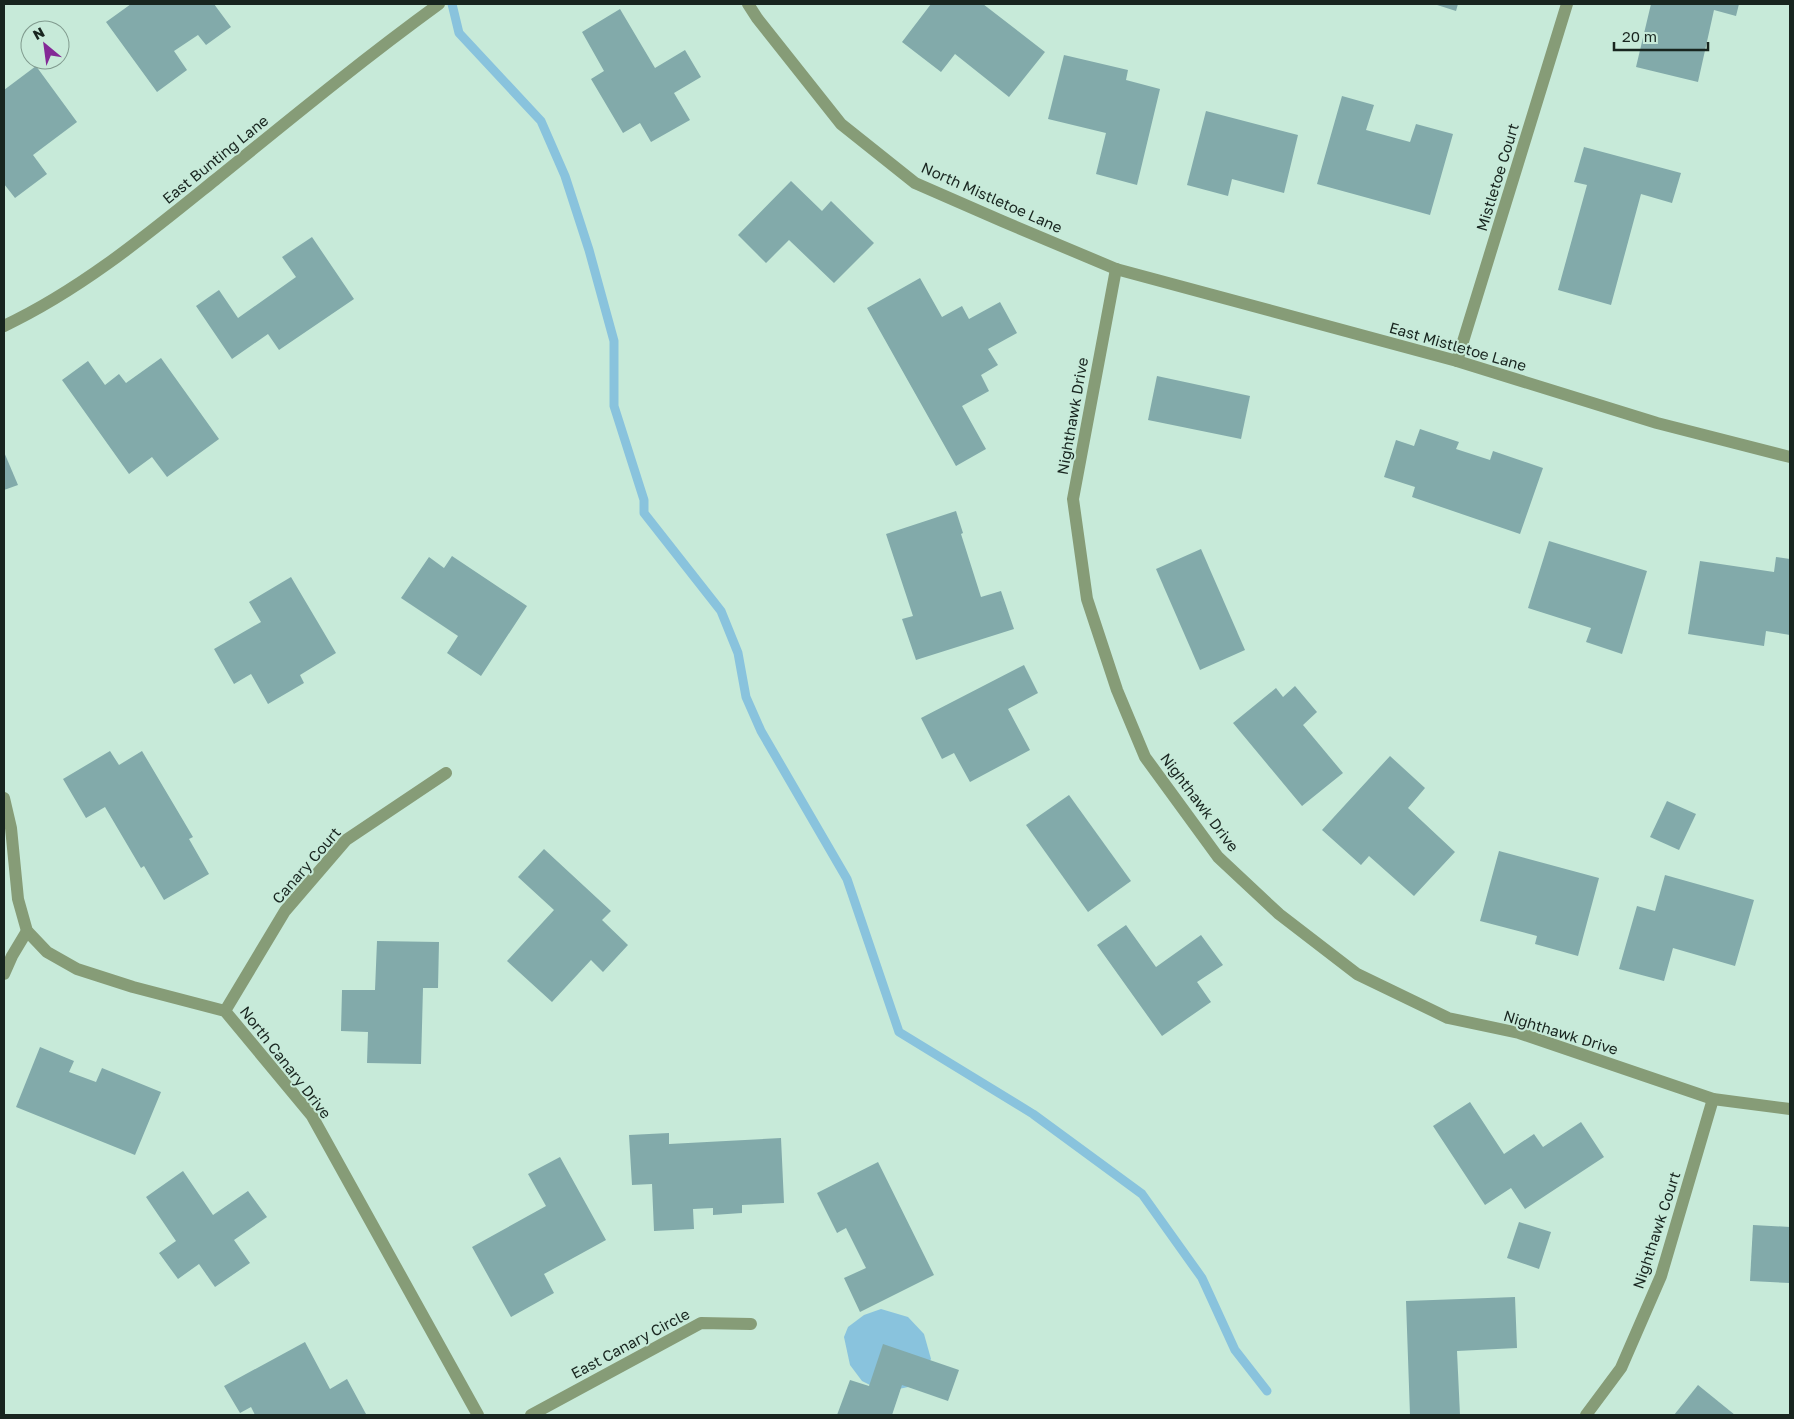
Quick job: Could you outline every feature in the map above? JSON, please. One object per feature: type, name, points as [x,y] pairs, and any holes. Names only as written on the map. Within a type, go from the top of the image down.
[{"type":"street","name":"East Bunting Lane","points":[[4,326],[29,314],[100,270],[176,212],[385,43],[439,4]]},
{"type":"street","name":"North Mistletoe Lane","points":[[748,4],[841,124],[915,183],[1116,269]]},
{"type":"street","name":"Mistletoe Court","points":[[1457,361],[1567,4]]},
{"type":"street","name":"East Mistletoe Lane","points":[[1116,269],[1457,361],[1657,423],[1790,457]]},
{"type":"street","name":"Nighthawk Drive","points":[[1116,269],[1073,499],[1087,599],[1117,690],[1145,756],[1218,857],[1279,914],[1357,974],[1448,1018],[1518,1033],[1713,1099],[1790,1109]]},
{"type":"street","name":"Canary Court","points":[[225,1011],[285,911],[346,840],[446,773]]},
{"type":"street","name":"North Canary Drive","points":[[4,798],[11,828],[18,898],[27,931],[47,952],[77,969],[133,987],[225,1011],[312,1116],[478,1415]]},
{"type":"street","points":[[4,974],[27,931]]},
{"type":"street","name":"Nighthawk Court","points":[[1586,1415],[1621,1368],[1661,1276],[1713,1099]]},
{"type":"street","name":"East Canary Circle","points":[[531,1415],[701,1323],[751,1324]]},
{"type":"water","points":[[881,1309],[908,1317],[924,1334],[931,1359],[913,1386],[884,1392],[862,1381],[850,1365],[844,1337],[848,1327],[864,1315]]},
{"type":"building","points":[[131,4],[214,4],[231,27],[206,45],[198,35],[174,51],[187,70],[157,92],[106,22]]},
{"type":"building","points":[[931,4],[983,4],[1045,52],[1009,97],[955,54],[941,72],[902,42]]},
{"type":"building","points":[[1434,4],[1458,4],[1456,11]]},
{"type":"building","points":[[1651,4],[1739,4],[1736,16],[1714,10],[1698,82],[1636,67]]},
{"type":"building","points":[[620,9],[655,68],[685,50],[701,77],[674,93],[690,120],[651,142],[640,123],[623,133],[591,79],[604,71],[582,32]]},
{"type":"building","points":[[1064,55],[1128,70],[1126,80],[1160,89],[1137,185],[1096,174],[1106,133],[1048,119]]},
{"type":"building","points":[[31,70],[39,70],[77,122],[33,155],[47,174],[15,198],[4,184],[4,90]]},
{"type":"building","points":[[1342,96],[1374,105],[1366,130],[1410,142],[1416,124],[1453,134],[1430,215],[1317,184]]},
{"type":"building","points":[[1206,111],[1298,135],[1284,193],[1232,179],[1228,196],[1187,185]]},
{"type":"building","points":[[1584,147],[1681,173],[1672,203],[1641,194],[1611,305],[1558,290],[1587,185],[1574,182]]},
{"type":"building","points":[[791,181],[822,211],[831,201],[874,243],[834,283],[789,240],[766,263],[738,235]]},
{"type":"building","points":[[312,237],[354,299],[279,350],[268,334],[232,359],[196,306],[219,290],[238,318],[296,277],[282,257]]},
{"type":"building","points":[[920,278],[942,317],[962,306],[969,319],[1000,302],[1017,333],[988,349],[998,365],[981,375],[989,391],[962,406],[986,449],[956,466],[867,308]]},
{"type":"building","points":[[161,358],[219,439],[167,477],[152,457],[129,474],[62,380],[88,361],[105,385],[119,374],[126,383]]},
{"type":"building","points":[[1157,376],[1250,396],[1241,439],[1148,420]]},
{"type":"building","points":[[1420,429],[1459,442],[1456,449],[1490,460],[1493,451],[1543,468],[1520,534],[1412,497],[1415,487],[1384,477],[1396,440],[1414,446]]},
{"type":"building","points":[[4,452],[18,485],[4,490]]},
{"type":"building","points":[[956,511],[963,533],[961,534],[981,597],[1001,591],[1014,629],[916,660],[902,619],[913,616],[886,534]]},
{"type":"building","points":[[1549,541],[1647,571],[1622,654],[1586,642],[1591,628],[1528,608]]},
{"type":"building","points":[[1201,549],[1245,650],[1200,670],[1156,569]]},
{"type":"building","points":[[452,556],[527,606],[481,676],[447,653],[458,636],[401,598],[429,557],[444,568]]},
{"type":"building","points":[[1776,557],[1790,559],[1790,635],[1766,631],[1764,646],[1688,634],[1700,561],[1774,572]]},
{"type":"building","points":[[291,577],[336,653],[300,675],[304,683],[268,704],[251,674],[234,684],[214,649],[261,622],[249,602]]},
{"type":"building","points":[[1024,665],[1038,693],[1008,709],[1030,750],[970,782],[954,753],[942,759],[921,718]]},
{"type":"building","points":[[1295,686],[1317,712],[1303,725],[1343,773],[1302,806],[1233,723],[1276,688],[1283,697]]},
{"type":"building","points":[[110,751],[119,765],[142,751],[193,837],[189,839],[209,874],[164,900],[144,866],[141,868],[105,807],[86,818],[63,779]]},
{"type":"building","points":[[1390,756],[1425,788],[1408,808],[1455,852],[1414,896],[1369,856],[1361,865],[1322,830]]},
{"type":"building","points":[[1069,795],[1131,881],[1088,912],[1026,825]]},
{"type":"building","points":[[1667,801],[1696,814],[1679,850],[1650,837]]},
{"type":"building","points":[[544,849],[611,911],[602,920],[628,945],[603,972],[591,960],[552,1002],[507,961],[554,910],[518,877]]},
{"type":"building","points":[[1499,851],[1599,878],[1578,956],[1535,944],[1537,936],[1480,921]]},
{"type":"building","points":[[1665,875],[1754,900],[1735,966],[1673,948],[1664,981],[1619,969],[1637,906],[1655,911]]},
{"type":"building","points":[[1126,925],[1156,967],[1201,935],[1223,965],[1197,982],[1211,1002],[1162,1036],[1097,945]]},
{"type":"building","points":[[377,941],[439,942],[438,988],[423,988],[421,1064],[367,1063],[368,1032],[341,1031],[342,990],[375,990]]},
{"type":"building","points":[[40,1047],[74,1061],[69,1072],[96,1082],[102,1068],[161,1092],[135,1155],[16,1107]]},
{"type":"building","points":[[1470,1102],[1504,1154],[1534,1134],[1543,1147],[1581,1122],[1604,1157],[1525,1209],[1511,1188],[1485,1205],[1433,1126]]},
{"type":"building","points":[[669,1133],[669,1144],[781,1138],[784,1203],[742,1205],[742,1213],[713,1215],[713,1208],[693,1209],[694,1229],[654,1231],[652,1184],[632,1185],[629,1135]]},
{"type":"building","points":[[560,1157],[606,1240],[544,1274],[554,1293],[511,1317],[472,1247],[546,1206],[528,1174]]},
{"type":"building","points":[[878,1162],[934,1275],[860,1312],[844,1278],[866,1268],[846,1228],[837,1233],[817,1193]]},
{"type":"building","points":[[183,1171],[213,1215],[248,1191],[267,1217],[234,1240],[250,1263],[215,1287],[199,1264],[178,1279],[159,1253],[176,1241],[146,1197]]},
{"type":"building","points":[[1519,1222],[1551,1232],[1539,1269],[1507,1258]]},
{"type":"building","points":[[1753,1225],[1790,1227],[1790,1283],[1750,1281]]},
{"type":"building","points":[[1515,1297],[1517,1348],[1457,1351],[1460,1415],[1410,1415],[1406,1301]]},
{"type":"building","points":[[305,1342],[330,1389],[347,1379],[366,1414],[255,1415],[251,1407],[240,1413],[224,1386]]},
{"type":"building","points":[[883,1344],[959,1370],[948,1401],[902,1385],[892,1415],[837,1415],[850,1380],[869,1386]]},
{"type":"building","points":[[1698,1385],[1735,1415],[1674,1415]]},
{"type":"waterway","points":[[452,4],[459,33],[541,121],[565,176],[589,250],[614,341],[614,406],[644,500],[644,513],[721,611],[738,653],[746,697],[761,731],[847,879],[899,1032],[1033,1114],[1142,1194],[1202,1278],[1235,1350],[1267,1391]]}]
